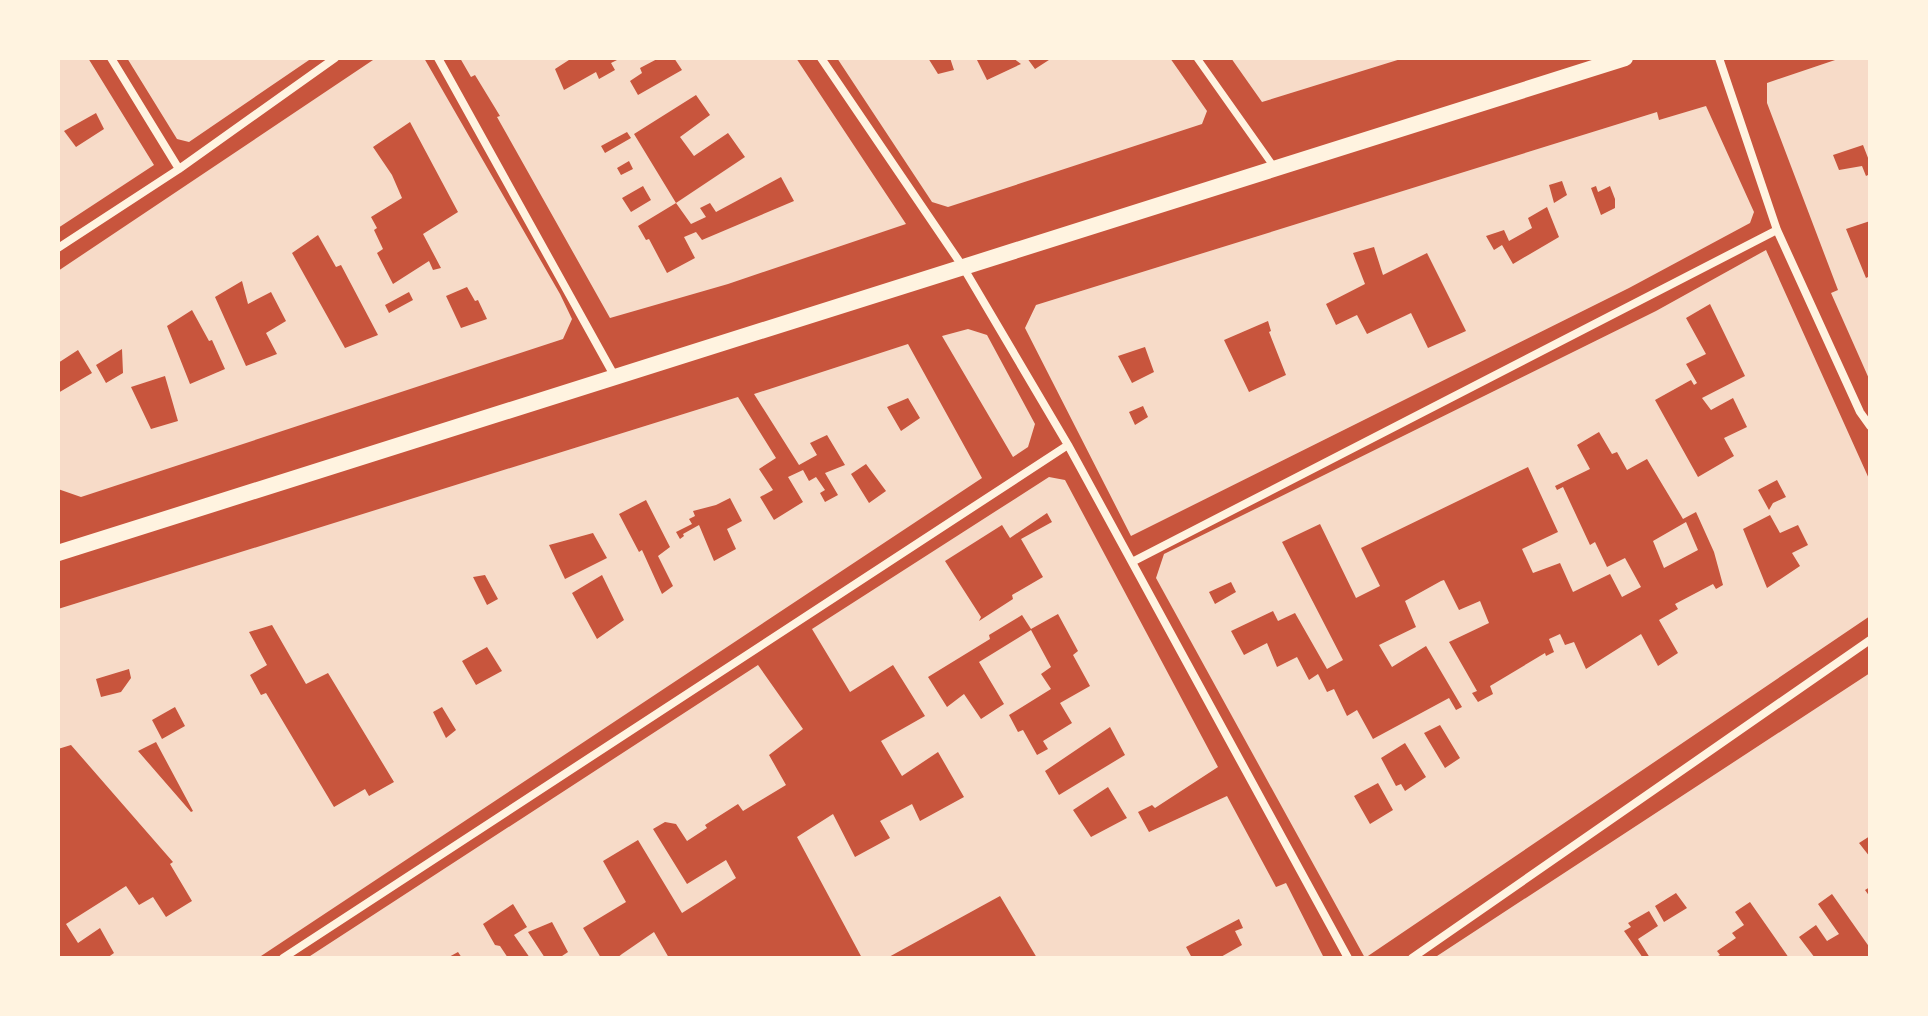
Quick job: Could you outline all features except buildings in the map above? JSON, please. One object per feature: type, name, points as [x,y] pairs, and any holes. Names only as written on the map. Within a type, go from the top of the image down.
[{"type":"main road","points":[[58,553],[1625,58]]},
{"type":"street","points":[[111,58],[179,169]]},
{"type":"street","points":[[58,248],[179,169],[335,58]]},
{"type":"street","points":[[438,58],[615,377]]},
{"type":"street","points":[[821,58],[963,267],[1068,445],[1348,958]]},
{"type":"street","points":[[1197,58],[1275,168]]},
{"type":"street","points":[[1719,58],[1777,230],[1860,412],[1870,426]]},
{"type":"street","points":[[1132,562],[1777,230]]},
{"type":"street","points":[[283,958],[1068,445]]},
{"type":"street","points":[[1412,958],[1870,640]]}]
